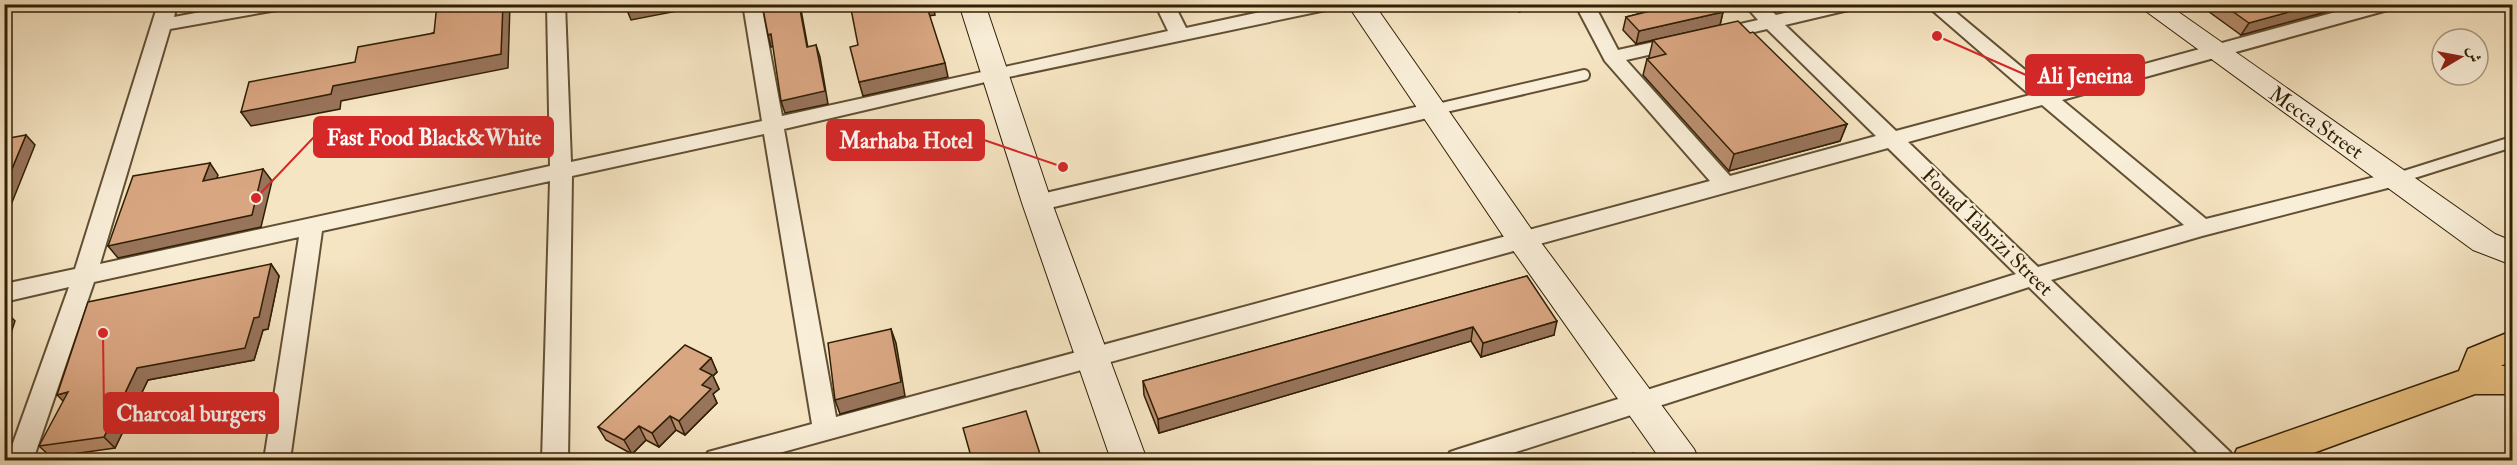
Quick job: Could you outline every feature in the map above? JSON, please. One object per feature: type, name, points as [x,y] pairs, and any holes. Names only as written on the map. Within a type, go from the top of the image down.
[{"type":"main road","points":[[2474,380],[2481,359],[2512,345]]},
{"type":"main road","points":[[2252,460],[2474,380],[2512,380]]},
{"type":"street","points":[[20,460],[85,275],[164,15],[277,4]]},
{"type":"street","points":[[555,460],[561,171],[556,4]]},
{"type":"street","points":[[752,4],[826,430]]},
{"type":"street","points":[[972,4],[1090,357],[1129,460]]},
{"type":"street","points":[[1164,4],[1180,35]]},
{"type":"street","points":[[4,293],[773,125],[994,74],[1326,4]]},
{"type":"street","points":[[1360,4],[1523,241],[1681,460]]},
{"type":"street","points":[[1584,4],[1612,57],[1726,186]]},
{"type":"street","name":"Fouad Tabrizi Street","points":[[1753,4],[2221,460]]},
{"type":"street","points":[[1612,57],[1850,4]]},
{"type":"street","points":[[1934,4],[2202,228]]},
{"type":"street","name":"Mecca Street","points":[[2149,4],[2484,242],[2512,254]]},
{"type":"street","points":[[717,460],[2215,52],[2371,6]]},
{"type":"street","points":[[1037,203],[1433,110]]},
{"type":"street","points":[[1459,460],[2033,277],[2202,228],[2395,179]]},
{"type":"street","points":[[277,460],[312,224]]},
{"type":"street","name":"Mecca Street","points":[[2484,242],[2498,261],[2512,272]]},
{"type":"lane","points":[[1433,110],[1584,75]]},
{"type":"lane","points":[[2395,179],[2512,142]]},
{"type":"building","points":[[437,4],[503,4],[501,54],[333,86],[331,94],[241,112],[249,82],[355,62],[358,47],[434,33]]},
{"type":"building","points":[[626,4],[656,4],[627,10]]},
{"type":"building","points":[[762,4],[799,4],[807,47],[816,45],[825,91],[781,101],[771,34],[768,35]]},
{"type":"building","points":[[850,4],[926,4],[945,63],[859,82],[850,47],[858,45]]},
{"type":"building","points":[[1658,4],[1716,4],[1723,12],[1639,31],[1626,17],[1662,8]]},
{"type":"building","points":[[2222,4],[2318,4],[2249,23]]},
{"type":"building","points":[[1738,21],[1750,33],[1753,32],[1847,124],[1734,154],[1647,59],[1666,54],[1653,40]]},
{"type":"building","points":[[26,135],[4,188],[4,139]]},
{"type":"building","points":[[210,163],[203,181],[263,169],[252,215],[108,246],[133,176]]},
{"type":"building","points":[[271,264],[259,317],[254,318],[245,348],[137,368],[104,437],[39,446],[68,392],[57,395],[88,302]]},
{"type":"building","points":[[1527,276],[1557,321],[1483,343],[1473,327],[1158,419],[1143,381]]},
{"type":"building","points":[[891,329],[901,382],[835,400],[828,343]]},
{"type":"building","points":[[685,345],[711,358],[700,369],[712,375],[702,385],[711,389],[679,421],[670,416],[652,433],[639,426],[624,440],[598,427]]},
{"type":"building","points":[[1026,411],[1042,460],[972,460],[963,428]]},
{"type":"building","points":[[1634,453],[1638,460],[1611,460]]},
{"type":"place","name":"Ali Jeneina","points":[[1937,36]]},
{"type":"place","name":"Marhaba Hotel","points":[[1063,167]]},
{"type":"place","name":"Fast Food Black&White","points":[[256,198]]},
{"type":"place","name":"Charcoal burgers","points":[[103,333]]}]
